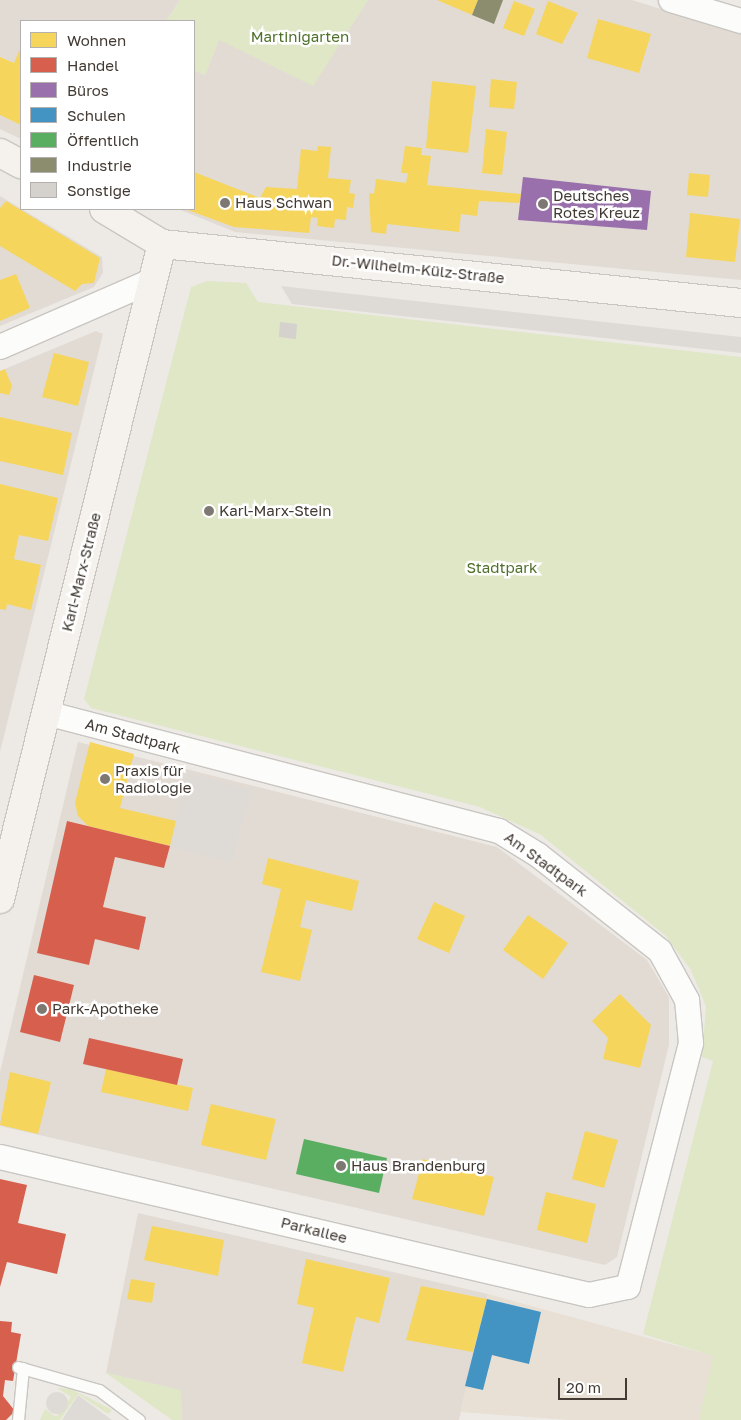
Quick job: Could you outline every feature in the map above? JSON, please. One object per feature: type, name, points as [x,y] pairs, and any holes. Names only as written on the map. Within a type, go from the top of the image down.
[{"type":"main road","points":[[0,153],[20,163]]},
{"type":"main road","name":"Dr.-Wilhelm-Külz-Straße","points":[[106,210],[162,244],[741,303]]},
{"type":"main road","name":"Karl-Marx-Straße","points":[[0,900],[162,244]]},
{"type":"street","points":[[671,0],[741,21]]},
{"type":"street","points":[[0,347],[153,280]]},
{"type":"street","name":"Am Stadtpark","points":[[46,714],[499,831],[538,855],[660,951],[687,1000],[691,1043],[628,1287]]},
{"type":"street","name":"Parkallee","points":[[0,1156],[589,1296],[628,1287]]},
{"type":"lane","points":[[18,1420],[21,1367],[99,1390],[139,1420]]},
{"type":"shaded area","points":[[0,0],[180,0],[167,20],[20,20],[20,139],[0,129]]},
{"type":"shaded area","points":[[368,0],[632,0],[741,34],[741,280],[235,232],[180,210],[195,210],[195,70],[205,75],[219,39],[313,85]]},
{"type":"shaded area","points":[[0,196],[20,208],[20,210],[23,210],[102,257],[103,273],[94,287],[0,326]]},
{"type":"shaded area","points":[[281,286],[741,337],[741,353],[292,304]]},
{"type":"shaded area","points":[[96,331],[103,334],[0,752],[0,371]]},
{"type":"shaded area","points":[[78,742],[497,847],[647,960],[669,997],[669,1045],[617,1257],[605,1265],[0,1126],[0,1072]]},
{"type":"shaded area","points":[[188,774],[251,790],[232,862],[170,846]]},
{"type":"shaded area","points":[[138,1213],[488,1294],[459,1420],[182,1420],[180,1390],[106,1373]]},
{"type":"shaded area","points":[[488,1294],[714,1356],[699,1420],[568,1420],[460,1412]]},
{"type":"shaded area","points":[[57,1392],[67,1399],[68,1403],[61,1413],[57,1414],[47,1407],[46,1403],[53,1393]]},
{"type":"shaded area","points":[[78,1395],[112,1420],[62,1420]]},
{"type":"green space","name":"Martinigarten","points":[[180,0],[368,0],[313,86],[219,40],[205,75],[195,70],[195,20],[167,20]]},
{"type":"green space","name":"Stadtpark","points":[[207,281],[246,283],[258,302],[741,357],[741,1420],[699,1420],[713,1356],[643,1334],[713,1061],[702,1057],[706,1006],[691,970],[666,936],[541,835],[480,807],[91,708],[84,699],[191,287]]},
{"type":"green space","points":[[106,1373],[181,1390],[182,1420],[172,1420]]},
{"type":"green space","points":[[57,1388],[71,1389],[112,1410],[108,1414],[78,1394],[60,1420],[40,1420],[45,1409],[56,1417],[71,1397]]},
{"type":"building: Wohnen","points":[[437,0],[478,0],[472,15]]},
{"type":"building: Wohnen","points":[[514,1],[535,9],[524,36],[503,28]]},
{"type":"building: Wohnen","points":[[548,1],[578,13],[562,44],[536,34]]},
{"type":"building: Wohnen","points":[[598,19],[651,34],[639,73],[587,58]]},
{"type":"building: Wohnen","points":[[20,49],[20,125],[0,115],[0,57],[14,63]]},
{"type":"building: Wohnen","points":[[491,79],[517,82],[514,109],[489,107]]},
{"type":"building: Wohnen","points":[[432,81],[476,86],[468,153],[426,148]]},
{"type":"building: Wohnen","points":[[486,129],[507,132],[502,175],[482,173]]},
{"type":"building: Wohnen","points":[[318,146],[331,147],[328,178],[351,180],[349,193],[355,194],[353,208],[347,207],[346,220],[335,219],[334,228],[317,226],[318,218],[311,217],[309,233],[234,227],[188,210],[195,210],[195,172],[260,198],[266,187],[297,189],[301,149],[317,151]]},
{"type":"building: Wohnen","points":[[405,146],[422,148],[421,155],[431,156],[427,185],[521,194],[520,203],[479,201],[477,216],[461,214],[459,232],[387,224],[386,234],[371,232],[369,193],[374,194],[376,179],[406,183],[408,173],[401,173]]},
{"type":"building: Wohnen","points":[[689,173],[710,175],[708,197],[687,195]]},
{"type":"building: Wohnen","points":[[6,201],[100,258],[94,283],[82,284],[75,291],[0,246],[0,208]]},
{"type":"building: Wohnen","points":[[690,213],[740,219],[735,262],[686,257]]},
{"type":"building: Wohnen","points":[[16,274],[30,308],[0,321],[0,280]]},
{"type":"building: Wohnen","points":[[54,353],[89,362],[78,406],[42,397]]},
{"type":"building: Wohnen","points":[[5,369],[12,386],[9,395],[0,393],[0,371]]},
{"type":"building: Wohnen","points":[[0,417],[72,433],[63,475],[0,461]]},
{"type":"building: Wohnen","points":[[0,484],[58,498],[48,541],[19,535],[14,559],[41,565],[31,610],[7,604],[6,610],[0,609]]},
{"type":"building: Wohnen","name":"Praxis für Radiologie","points":[[90,742],[134,754],[120,808],[176,821],[170,846],[88,826],[78,816],[75,803]]},
{"type":"building: Wohnen","points":[[268,858],[359,881],[352,911],[306,900],[300,927],[312,930],[300,981],[261,972],[281,889],[262,884]]},
{"type":"building: Wohnen","points":[[434,902],[465,916],[449,953],[417,939]]},
{"type":"building: Wohnen","points":[[528,915],[568,943],[543,979],[503,950]]},
{"type":"building: Wohnen","points":[[620,994],[651,1025],[640,1068],[603,1059],[608,1038],[592,1021]]},
{"type":"building: Wohnen","points":[[106,1069],[193,1088],[188,1111],[101,1092]]},
{"type":"building: Wohnen","points":[[10,1072],[51,1082],[38,1134],[0,1125]]},
{"type":"building: Wohnen","points":[[211,1104],[276,1119],[266,1160],[201,1145]]},
{"type":"building: Wohnen","points":[[585,1131],[618,1140],[604,1188],[572,1179]]},
{"type":"building: Wohnen","points":[[423,1159],[494,1177],[484,1216],[412,1199]]},
{"type":"building: Wohnen","points":[[546,1192],[596,1204],[587,1243],[537,1230]]},
{"type":"building: Wohnen","points":[[152,1226],[224,1240],[218,1276],[144,1260]]},
{"type":"building: Wohnen","points":[[306,1259],[390,1278],[379,1323],[356,1317],[343,1372],[302,1363],[314,1308],[297,1304]]},
{"type":"building: Wohnen","points":[[131,1279],[155,1283],[152,1303],[127,1299]]},
{"type":"building: Wohnen","points":[[421,1286],[487,1299],[473,1352],[406,1340]]},
{"type":"building: Handel","points":[[67,821],[170,846],[164,868],[115,857],[103,907],[146,917],[139,950],[95,939],[89,965],[37,953]]},
{"type":"building: Handel","points":[[34,975],[74,985],[60,1042],[20,1032]]},
{"type":"building: Handel","points":[[89,1038],[183,1059],[177,1085],[83,1064]]},
{"type":"building: Handel","points":[[0,1179],[27,1185],[18,1223],[66,1234],[57,1274],[7,1262],[0,1287]]},
{"type":"building: Handel","points":[[0,1321],[12,1322],[11,1332],[21,1334],[13,1381],[5,1380],[3,1396],[15,1411],[6,1420],[0,1420]]},
{"type":"building: Büros","points":[[523,177],[651,191],[647,230],[518,220]]},
{"type":"building: Schulen","points":[[487,1299],[541,1312],[529,1364],[492,1355],[483,1390],[465,1386]]},
{"type":"building: Öffentlich","name":"Haus Brandenburg","points":[[304,1139],[387,1158],[379,1193],[296,1174]]},
{"type":"building: Industrie","points":[[478,0],[503,0],[494,24],[472,15]]},
{"type":"building: Sonstige","points":[[280,322],[297,324],[296,339],[279,337]]},
{"type":"place","name":"Haus Schwan","points":[[225,203]]},
{"type":"place","name":"Deutsches Rotes Kreuz","points":[[543,204]]},
{"type":"place","name":"Karl-Marx-Stein","points":[[209,511]]},
{"type":"place","name":"Praxis für Radiologie","points":[[105,779]]},
{"type":"place","name":"Park-Apotheke","points":[[42,1009]]},
{"type":"place","name":"Haus Brandenburg","points":[[341,1166]]}]
